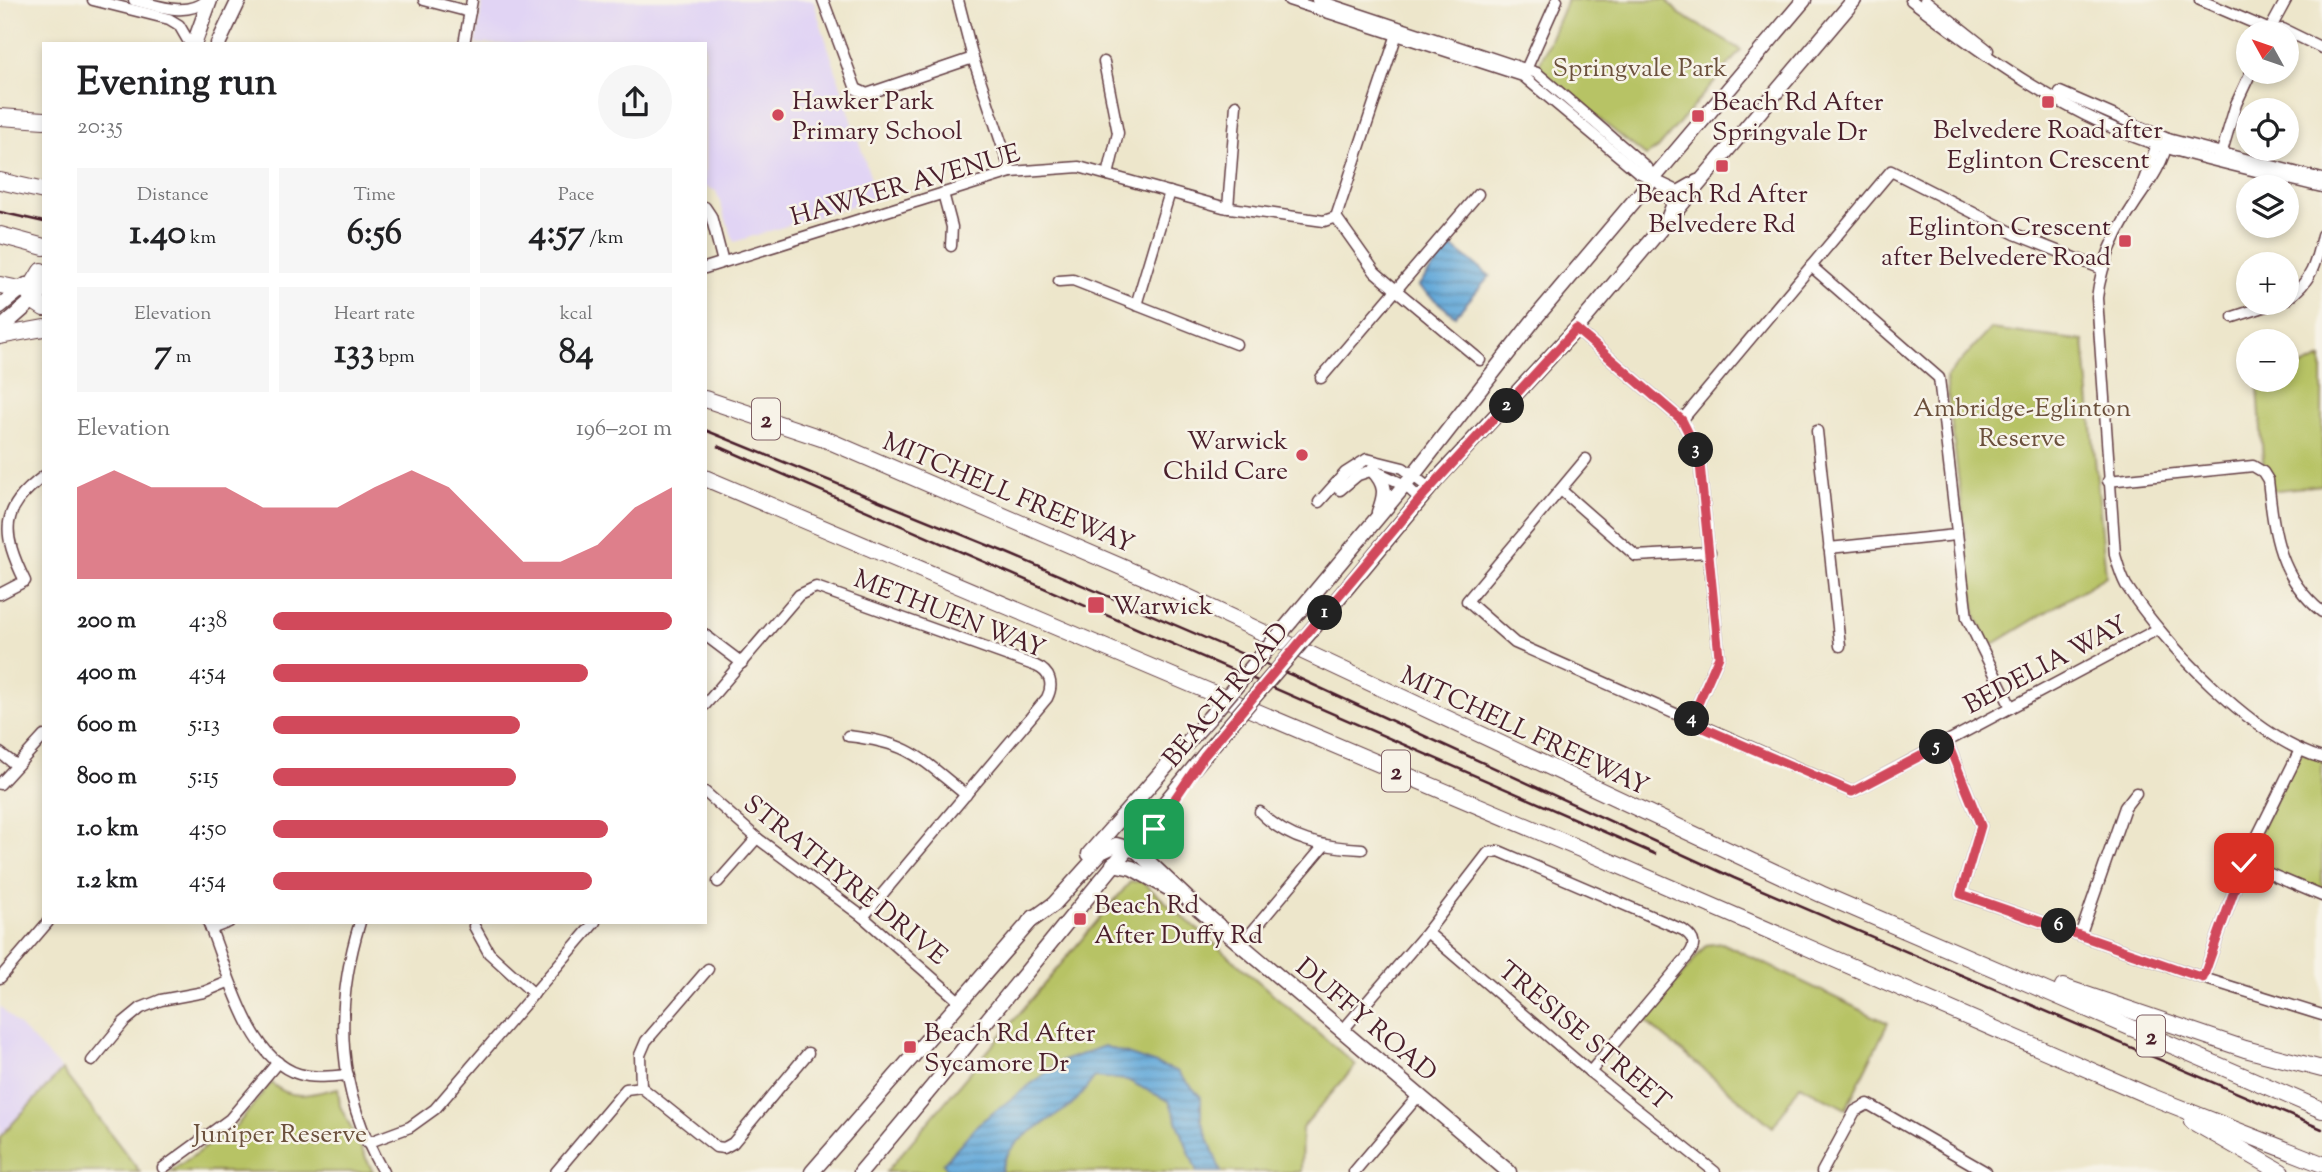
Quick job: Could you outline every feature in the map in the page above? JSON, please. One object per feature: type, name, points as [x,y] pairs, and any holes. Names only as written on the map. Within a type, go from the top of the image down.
[{"type":"highway","points":[[0,117],[42,120]]},
{"type":"highway","points":[[0,181],[42,191]]},
{"type":"highway","points":[[0,235],[42,246]]},
{"type":"highway","points":[[0,285],[36,295],[42,270]]},
{"type":"highway","points":[[0,336],[42,328]]},
{"type":"highway","points":[[707,388],[827,440]]},
{"type":"highway","name":"MITCHELL FREEWAY","points":[[707,399],[827,440],[1147,578],[1821,894],[1980,960],[2322,1110]]},
{"type":"highway","name":"2","points":[[707,479],[1637,873],[2147,1095],[2322,1164]]},
{"type":"highway","points":[[1980,960],[2245,1049],[2322,1069]]},
{"type":"highway","points":[[2147,1095],[2281,1172]]},
{"type":"main road","points":[[193,42],[208,0]]},
{"type":"main road","points":[[219,42],[239,0]]},
{"type":"main road","name":"BEACH ROAD","points":[[812,1172],[1209,718],[1409,480],[1529,325],[1804,0]]},
{"type":"main road","name":"BEACH ROAD","points":[[861,1172],[1032,969],[1126,847],[1425,493],[1576,329],[1854,0]]},
{"type":"main road","points":[[0,306],[36,295]]},
{"type":"main road","points":[[0,329],[36,295]]},
{"type":"main road","points":[[1373,470],[1382,480],[1385,490],[1376,520]]},
{"type":"main road","points":[[1146,859],[1149,836],[1204,756]]},
{"type":"main road","points":[[1029,922],[1054,904],[1101,852],[1116,845],[1126,847],[1124,822],[1137,800]]},
{"type":"main road","name":"DUFFY ROAD","points":[[1126,847],[1146,859],[1192,904],[1509,1172]]},
{"type":"main road","name":"DUFFY ROAD","points":[[1126,847],[1132,857],[1192,904]]},
{"type":"main road","points":[[1113,864],[1132,868],[1175,893]]},
{"type":"street","points":[[93,0],[169,19],[179,25],[191,42]]},
{"type":"street","points":[[134,0],[184,10],[200,6],[208,0]]},
{"type":"street","points":[[424,0],[470,12]]},
{"type":"street","points":[[464,42],[472,0]]},
{"type":"street","points":[[823,0],[856,89],[867,94],[973,58]]},
{"type":"street","points":[[958,0],[973,58],[1011,172]]},
{"type":"street","points":[[1289,0],[1525,72],[1638,172],[1678,191],[1696,181],[1712,167]]},
{"type":"street","points":[[1317,0],[1397,32]]},
{"type":"street","points":[[1525,72],[1558,0]]},
{"type":"street","points":[[1911,0],[1989,60],[2085,114],[2163,142],[2322,187]]},
{"type":"street","points":[[1926,0],[1993,54],[2039,82],[2163,142]]},
{"type":"street","points":[[2200,0],[2245,21]]},
{"type":"street","points":[[2275,21],[2286,0]]},
{"type":"street","points":[[1397,32],[1336,217],[1375,272],[1480,360]]},
{"type":"street","points":[[2300,37],[2322,48]]},
{"type":"street","points":[[1104,62],[1118,133],[1108,175]]},
{"type":"street","points":[[2221,157],[2236,104],[2245,84]]},
{"type":"street","points":[[1228,208],[1237,105]]},
{"type":"street","points":[[2163,142],[2146,190],[2136,202],[2100,268],[2097,298],[2115,555],[2124,583],[2158,629],[2227,699],[2299,752],[2322,758]]},
{"type":"street","points":[[2221,157],[2322,178]]},
{"type":"street","name":"HAWKER AVENUE","points":[[707,267],[1011,172],[1079,167],[1228,208],[1324,221],[1336,217]]},
{"type":"street","points":[[1682,420],[1891,171],[2015,234],[2100,268]]},
{"type":"street","points":[[1654,178],[1671,201],[1671,211],[1659,229]]},
{"type":"street","points":[[1136,305],[1170,192]]},
{"type":"street","points":[[943,193],[952,227],[951,246]]},
{"type":"street","points":[[1321,378],[1478,194]]},
{"type":"street","points":[[707,210],[723,262]]},
{"type":"street","points":[[2299,290],[2313,272],[2322,235]]},
{"type":"street","points":[[1811,266],[1939,377],[1968,618],[2011,708]]},
{"type":"street","points":[[1059,281],[1073,281],[1236,344]]},
{"type":"street","points":[[2233,317],[2239,315]]},
{"type":"street","points":[[1576,329],[1682,420],[1699,454],[1719,656],[1690,722]]},
{"type":"street","points":[[1817,431],[1840,646]]},
{"type":"street","points":[[1586,459],[1562,491],[1636,556],[1710,552]]},
{"type":"street","points":[[1320,502],[1345,473],[1367,460],[1400,467],[1409,480],[1425,493]]},
{"type":"street","points":[[2108,481],[2253,466],[2263,472],[2268,480],[2275,541],[2293,582],[2322,612]]},
{"type":"street","points":[[1340,490],[1358,475],[1373,470],[1409,480]]},
{"type":"street","points":[[0,594],[25,581],[7,544],[3,526],[5,512],[18,495],[42,477]]},
{"type":"street","name":"BEDELIA WAY","points":[[1562,491],[1467,601],[1515,643],[1852,792],[2158,629]]},
{"type":"street","points":[[1829,548],[1956,535]]},
{"type":"street","name":"METHUEN WAY","points":[[707,703],[800,595],[816,587],[1042,668],[1051,681],[1047,698],[863,917]]},
{"type":"street","points":[[707,637],[742,663]]},
{"type":"street","points":[[848,736],[886,740],[911,750],[967,795]]},
{"type":"street","points":[[0,784],[42,738]]},
{"type":"street","points":[[1947,742],[1981,826],[1961,894],[2081,933],[2203,978],[2322,1015]]},
{"type":"street","points":[[2203,978],[2244,863],[2299,752]]},
{"type":"street","points":[[0,753],[16,765]]},
{"type":"street","points":[[2081,933],[2125,807],[2136,793]]},
{"type":"street","name":"STRATHYRE DRIVE","points":[[707,794],[757,838],[863,917],[959,1001]]},
{"type":"street","points":[[1260,812],[1275,828],[1323,846],[1362,849]]},
{"type":"street","points":[[718,882],[757,838]]},
{"type":"street","points":[[1241,945],[1323,846]]},
{"type":"street","points":[[1343,1030],[1427,932],[1488,853],[1495,850],[1687,933],[1694,941],[1693,950],[1590,1072]]},
{"type":"street","points":[[2244,863],[2322,895]]},
{"type":"street","points":[[0,978],[46,924]]},
{"type":"street","points":[[359,924],[349,957],[343,996],[348,1075],[351,1099],[367,1143],[383,1172]]},
{"type":"street","points":[[367,1143],[410,1127],[435,1109],[593,924]]},
{"type":"street","points":[[209,926],[228,982],[250,1025],[278,1062],[286,1069],[312,1077],[348,1075]]},
{"type":"street","points":[[474,926],[489,953],[534,994]]},
{"type":"street","name":"TRESISE STREET","points":[[1427,932],[1590,1072],[1715,1172]]},
{"type":"street","points":[[641,1087],[640,1055],[646,1041],[708,969]]},
{"type":"street","points":[[92,1061],[124,1022],[141,1008],[161,1000],[204,992],[228,982]]},
{"type":"street","points":[[556,1172],[626,1089],[641,1087],[716,1147],[724,1148],[733,1143],[808,1053]]},
{"type":"street","points":[[163,1168],[230,1119],[278,1062]]},
{"type":"street","points":[[1354,1172],[1419,1095]]},
{"type":"street","points":[[1822,1172],[1855,1111],[1868,1104],[1986,1172]]},
{"type":"shaded area","name":"Hawker Park Primary School","points":[[483,0],[813,0],[877,198],[734,242],[716,191],[707,187],[707,42],[476,42]]},
{"type":"shaded area","points":[[0,1006],[62,1070],[0,1137]]},
{"type":"green space","name":"Springvale Park","points":[[1567,0],[1667,0],[1678,13],[1741,50],[1658,148],[1646,156],[1537,70]]},
{"type":"green space","name":"Ambridge-Eglinton Reserve","points":[[1990,329],[2084,341],[2106,576],[1990,646],[1975,614],[1946,378]]},
{"type":"green space","points":[[2322,358],[2322,485],[2269,491],[2263,460],[2258,392],[2299,392],[2299,368]]},
{"type":"green space","points":[[2299,752],[2322,758],[2322,895],[2244,863]]},
{"type":"green space","points":[[1141,881],[1356,1065],[1302,1128],[1301,1172],[886,1172],[1130,882]]},
{"type":"green space","points":[[1722,943],[1888,1023],[1846,1109],[1800,1085],[1773,1127],[1645,1021],[1706,945]]},
{"type":"green space","points":[[62,1070],[140,1172],[0,1172],[0,1137]]},
{"type":"green space","name":"Juniper Reserve","points":[[271,1083],[295,1095],[338,1088],[340,1106],[373,1172],[170,1172],[238,1124]]},
{"type":"water","points":[[1451,246],[1490,276],[1455,316],[1418,286]]},
{"type":"water","points":[[1104,1046],[1177,1071],[1201,1097],[1201,1119],[1221,1172],[1197,1172],[1169,1101],[1127,1080],[1095,1077],[1074,1103],[1028,1133],[1010,1150],[1001,1172],[949,1172],[943,1163],[978,1124],[1060,1062]]},
{"type":"railway","points":[[0,212],[42,222]]},
{"type":"railway","points":[[707,431],[1007,553],[1294,676],[1734,878],[2322,1129]]},
{"type":"railway","points":[[718,446],[1655,854]]},
{"type":"place","name":"Belvedere Road after Eglinton Crescent","points":[[2048,102]]},
{"type":"place","name":"Hawker Park Primary School","points":[[778,115]]},
{"type":"place","name":"Beach Rd After Springvale Dr","points":[[1698,116]]},
{"type":"place","name":"Beach Rd After Belvedere Rd","points":[[1722,166]]},
{"type":"place","name":"Eglinton Crescent after Belvedere Road","points":[[2125,241]]},
{"type":"place","name":"Warwick Child Care","points":[[1302,455]]},
{"type":"place","name":"Warwick","points":[[1096,605]]},
{"type":"place","name":"Beach Rd After Duffy Rd","points":[[1080,919]]},
{"type":"place","name":"Beach Rd After Sycamore Dr","points":[[910,1047]]},
{"type":"route","points":[[1154,829],[1204,756],[1420,499],[1576,329],[1682,420],[1699,454],[1719,656],[1690,722],[1852,792],[1947,742],[1981,826],[1961,894],[2081,933],[2203,978],[2244,863]]}]
